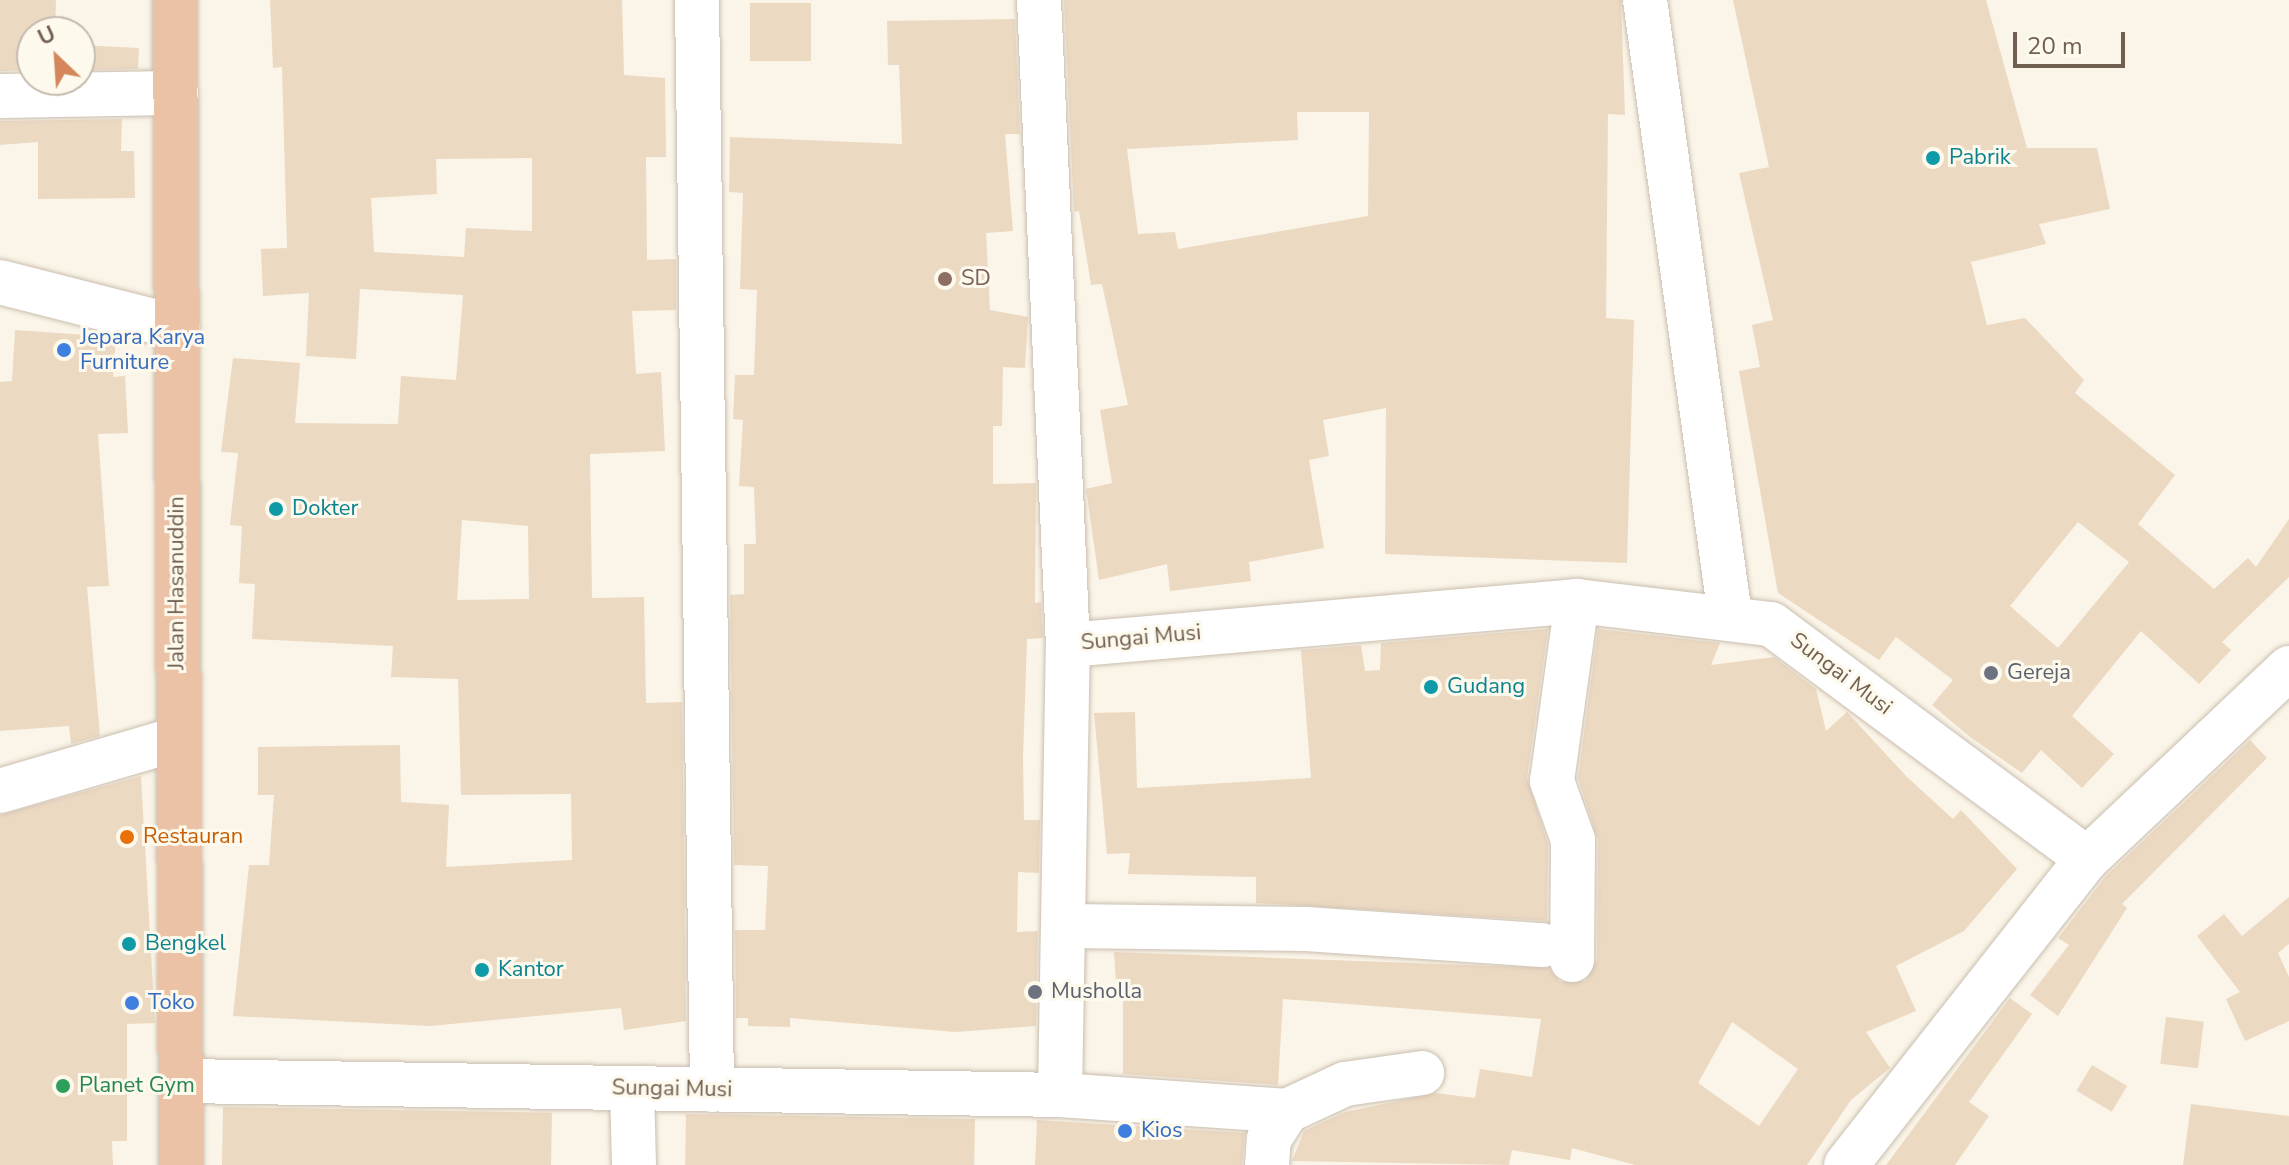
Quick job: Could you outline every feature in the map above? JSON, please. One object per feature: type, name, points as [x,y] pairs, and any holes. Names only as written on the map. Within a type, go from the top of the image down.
[{"type":"highway","name":"Jalan Hasanuddin","points":[[175,0],[177,739],[183,1081],[181,1165]]},
{"type":"street","points":[[697,0],[712,1090]]},
{"type":"street","points":[[1039,0],[1068,645]]},
{"type":"street","points":[[1645,0],[1730,616]]},
{"type":"street","points":[[0,96],[176,93]]},
{"type":"street","points":[[0,282],[177,327]]},
{"type":"street","points":[[1067,926],[1306,929],[1557,952],[1573,840],[1552,781],[1577,601]]},
{"type":"street","name":"Sungai Musi","points":[[183,1081],[1060,1095],[1067,926],[1068,645],[1577,601],[1730,616],[1771,624],[1803,641],[2087,859]]},
{"type":"street","points":[[1846,1165],[2087,859],[2289,668]]},
{"type":"street","points":[[0,791],[177,739]]},
{"type":"street","points":[[1060,1095],[1287,1111],[1345,1084],[1422,1073]]},
{"type":"street","points":[[632,1088],[634,1165]]},
{"type":"street","points":[[1267,1165],[1269,1139],[1287,1111]]},
{"type":"building","points":[[0,0],[56,0],[56,16],[16,16],[16,70],[0,71]]},
{"type":"building","points":[[270,0],[622,0],[624,75],[665,78],[666,157],[646,157],[647,260],[676,259],[676,310],[632,311],[636,374],[661,372],[665,451],[590,454],[592,598],[644,597],[646,703],[682,702],[686,1021],[624,1030],[621,1008],[430,1026],[233,1016],[249,865],[269,865],[274,795],[258,795],[258,747],[400,745],[401,802],[449,805],[446,867],[572,860],[571,794],[461,795],[458,679],[391,677],[393,646],[252,639],[255,584],[239,583],[242,526],[230,525],[238,453],[221,452],[233,358],[300,363],[295,423],[398,424],[401,376],[456,380],[463,295],[360,289],[356,359],[306,356],[309,293],[263,296],[261,249],[287,248],[282,67],[273,68]],"holes":[[[532,158],[532,231],[466,228],[464,257],[374,252],[371,198],[437,194],[436,159]],[[462,520],[528,526],[529,599],[457,600]]]},
{"type":"building","points":[[1064,0],[1621,0],[1625,115],[1608,114],[1606,318],[1634,320],[1627,563],[1385,554],[1386,408],[1323,420],[1329,456],[1309,460],[1324,548],[1249,562],[1251,581],[1170,591],[1167,564],[1099,580],[1086,489],[1112,483],[1100,410],[1128,405],[1102,284],[1091,285],[1079,211],[1074,212]],"holes":[[[1297,112],[1369,112],[1368,216],[1178,249],[1175,232],[1138,234],[1127,149],[1298,140]]]},
{"type":"building","points":[[1733,0],[1986,0],[2027,148],[2097,148],[2110,209],[2039,224],[2046,244],[1971,262],[1987,325],[2025,318],[2084,380],[2075,393],[2175,475],[2138,524],[2214,589],[2248,558],[2256,567],[2289,519],[2289,577],[2222,642],[2231,650],[2199,684],[2141,631],[2072,716],[2114,754],[2082,788],[2041,750],[2022,773],[1970,737],[1932,705],[1953,680],[1896,637],[1879,660],[1778,593],[1739,371],[1760,367],[1752,325],[1773,320],[1739,173],[1769,167]],"holes":[[[2078,522],[2129,562],[2058,648],[2010,606]]]},
{"type":"building","points":[[750,3],[811,3],[811,61],[750,61]]},
{"type":"building","points":[[1015,19],[1020,134],[1005,134],[1013,231],[986,233],[990,310],[1028,317],[1025,368],[1003,367],[1002,426],[993,426],[993,484],[1036,483],[1035,603],[1041,602],[1043,638],[1027,639],[1023,758],[1024,820],[1040,820],[1039,873],[1018,872],[1017,932],[1038,931],[1036,1026],[956,1032],[790,1018],[790,1027],[748,1026],[748,1018],[736,1018],[735,930],[765,930],[768,866],[734,865],[730,595],[744,594],[744,544],[756,544],[754,487],[739,486],[743,420],[733,419],[735,375],[754,375],[757,290],[740,289],[743,193],[729,192],[730,137],[902,144],[899,65],[888,65],[887,21]]},
{"type":"building","points":[[96,46],[139,48],[138,69],[96,70]]},
{"type":"building","points":[[122,119],[121,151],[134,151],[135,198],[38,199],[38,142],[0,145],[0,121]]},
{"type":"building","points":[[15,330],[116,337],[113,377],[125,376],[128,433],[98,434],[109,586],[87,587],[100,736],[71,744],[69,726],[0,731],[0,382],[12,381]]},
{"type":"building","points":[[1548,629],[1527,778],[1548,844],[1547,921],[1256,903],[1256,877],[1128,874],[1130,853],[1107,854],[1094,713],[1135,712],[1137,788],[1311,778],[1301,650],[1361,645],[1365,671],[1380,670],[1381,643]]},
{"type":"building","points":[[1598,629],[1720,643],[1711,665],[1774,657],[1816,689],[1826,731],[1847,712],[1907,777],[1953,819],[1961,810],[2017,869],[1964,931],[1896,966],[1916,1011],[1866,1032],[1890,1068],[1851,1100],[1807,1165],[1635,1165],[1572,1148],[1570,1160],[1512,1150],[1509,1165],[1292,1161],[1304,1131],[1345,1112],[1436,1093],[1475,1098],[1480,1069],[1532,1077],[1541,1019],[1283,999],[1278,1085],[1123,1074],[1123,982],[1116,982],[1114,952],[1549,968],[1560,982],[1585,981],[1597,960],[1598,840],[1578,778]],"holes":[[[1732,1022],[1798,1069],[1759,1126],[1698,1083]]]},
{"type":"building","points":[[2250,740],[2267,758],[2122,904],[2127,908],[2058,1016],[2030,995],[2069,945],[2058,938],[2106,876]]},
{"type":"building","points":[[141,776],[155,1023],[127,1024],[127,1141],[112,1141],[113,1165],[0,1165],[0,815]]},
{"type":"building","points":[[2289,897],[2289,944],[2278,953],[2289,977],[2289,1021],[2245,1041],[2226,999],[2240,992],[2197,936],[2224,914],[2242,936]]},
{"type":"building","points":[[2010,998],[2032,1014],[1969,1102],[1989,1116],[1955,1165],[1886,1165]]},
{"type":"building","points":[[2166,1017],[2204,1022],[2198,1068],[2160,1064]]},
{"type":"building","points":[[2092,1065],[2127,1086],[2112,1112],[2077,1091]]},
{"type":"building","points":[[2191,1104],[2289,1116],[2289,1165],[2183,1165]]},
{"type":"building","points":[[223,1107],[552,1113],[551,1165],[222,1165]]},
{"type":"building","points":[[686,1114],[975,1119],[974,1165],[685,1165]]},
{"type":"building","points":[[1037,1120],[1245,1133],[1242,1165],[1035,1165]]},
{"type":"place","name":"Pabrik","points":[[1933,158]]},
{"type":"place","name":"SD","points":[[945,279]]},
{"type":"place","name":"Jepara Karya Furniture","points":[[64,350]]},
{"type":"place","name":"Dokter","points":[[276,509]]},
{"type":"place","name":"Gereja","points":[[1991,673]]},
{"type":"place","name":"Gudang","points":[[1431,687]]},
{"type":"place","name":"Restauran","points":[[127,837]]},
{"type":"place","name":"Bengkel","points":[[129,944]]},
{"type":"place","name":"Kantor","points":[[482,970]]},
{"type":"place","name":"Musholla","points":[[1035,992]]},
{"type":"place","name":"Toko","points":[[132,1003]]},
{"type":"place","name":"Planet Gym","points":[[63,1086]]},
{"type":"place","name":"Kios","points":[[1125,1131]]}]
